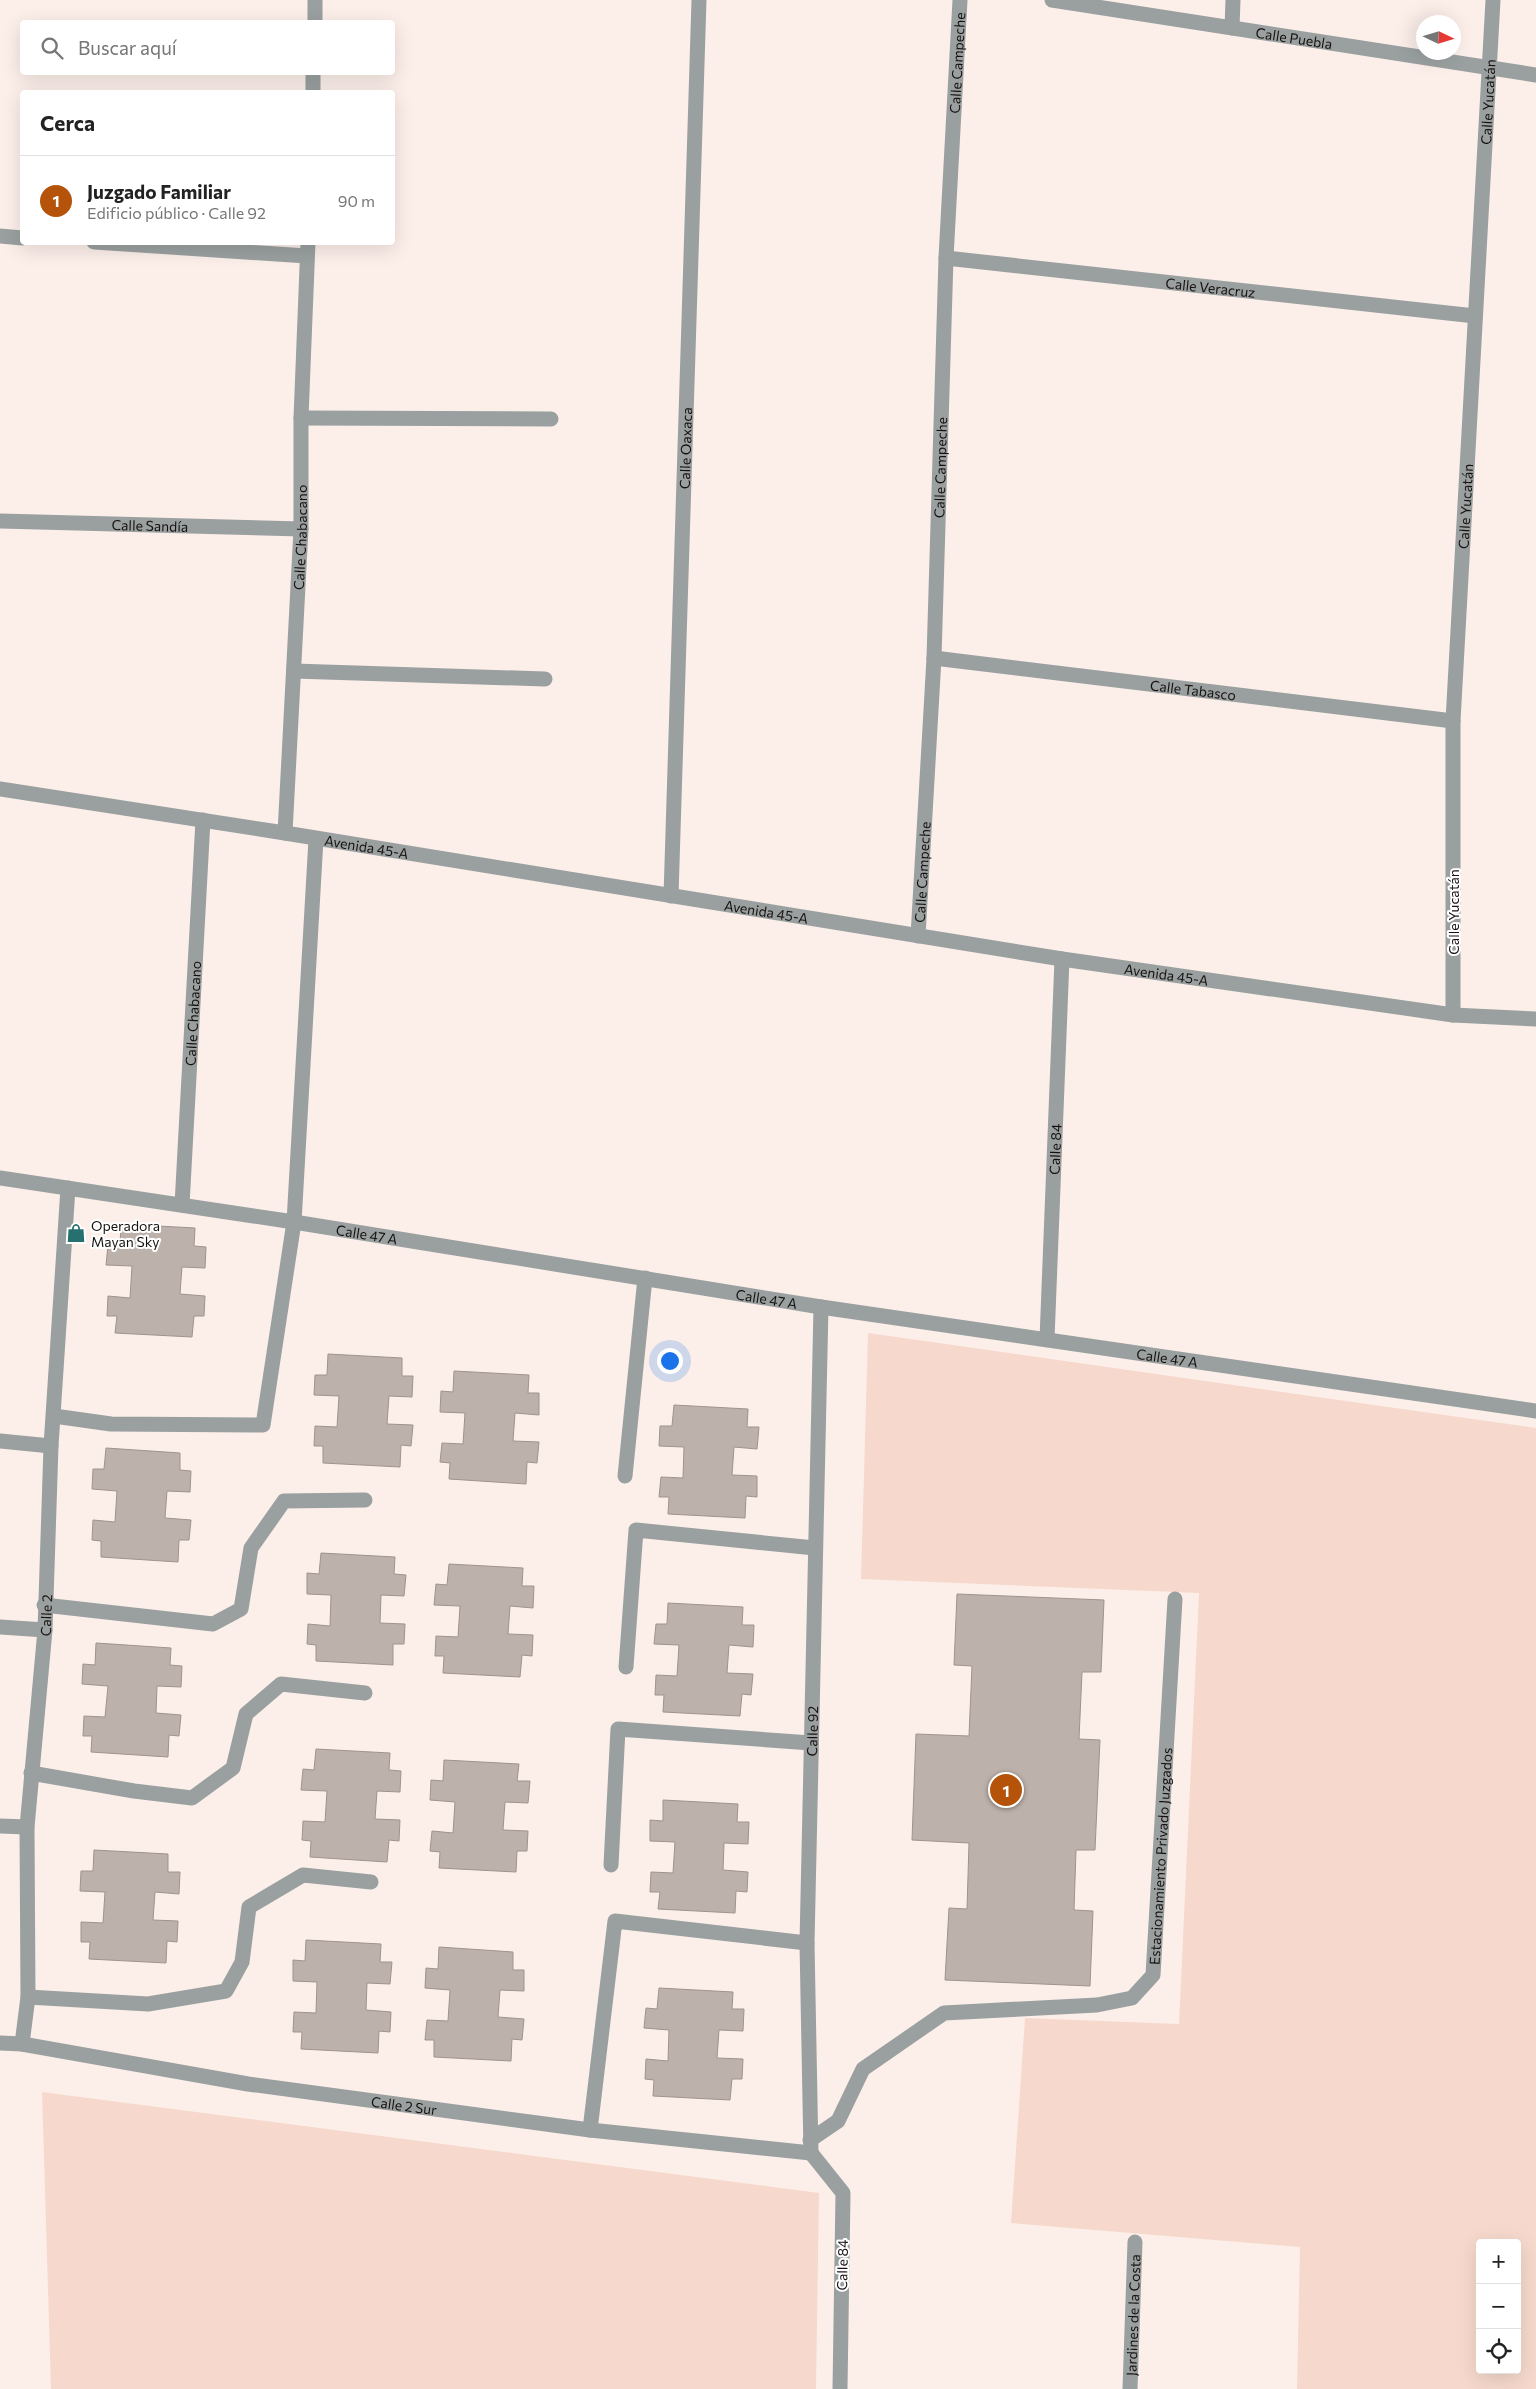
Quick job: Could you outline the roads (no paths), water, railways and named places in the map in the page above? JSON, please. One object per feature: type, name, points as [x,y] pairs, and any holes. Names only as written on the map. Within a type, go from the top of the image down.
[{"type":"street","points":[[315,20],[316,0]]},
{"type":"street","name":"Calle Oaxaca","points":[[672,896],[699,0]]},
{"type":"street","name":"Calle Campeche","points":[[918,936],[934,658],[946,258],[960,0]]},
{"type":"street","name":"Calle Puebla","points":[[1052,0],[1536,75]]},
{"type":"street","points":[[1232,28],[1233,0]]},
{"type":"street","name":"Calle Yucatán","points":[[1453,1015],[1453,722],[1493,0]]},
{"type":"street","points":[[313,75],[313,90]]},
{"type":"street","points":[[0,236],[20,238]]},
{"type":"street","points":[[186,245],[308,249]]},
{"type":"street","name":"Calle Chabacano","points":[[285,833],[301,529],[301,418],[308,249]]},
{"type":"street","name":"Calle Veracruz","points":[[946,258],[1475,316]]},
{"type":"street","points":[[301,418],[551,419]]},
{"type":"street","name":"Calle Sandía","points":[[0,521],[301,529]]},
{"type":"street","name":"Calle Tabasco","points":[[934,658],[1453,722]]},
{"type":"street","points":[[294,671],[545,679]]},
{"type":"street","name":"Avenida 45-A","points":[[0,789],[285,833],[1062,959],[1453,1015],[1536,1019]]},
{"type":"street","name":"Calle Chabacano","points":[[182,1205],[203,820]]},
{"type":"street","points":[[54,1416],[111,1424],[263,1424],[294,1222],[316,839]]},
{"type":"street","name":"Calle 84","points":[[1047,1339],[1062,959]]},
{"type":"street","name":"Calle 47 A","points":[[0,1178],[294,1222],[820,1307],[1536,1411]]},
{"type":"street","name":"Calle 2","points":[[22,2044],[28,1996],[27,1827],[45,1630],[44,1605],[51,1446],[68,1188]]},
{"type":"street","points":[[625,1476],[645,1278]]},
{"type":"street","name":"Calle 92","points":[[811,2146],[807,1943],[820,1307]]},
{"type":"street","points":[[0,1441],[51,1446]]},
{"type":"street","points":[[44,1605],[213,1624],[241,1609],[251,1548],[284,1501],[365,1500]]},
{"type":"street","points":[[626,1667],[636,1530],[815,1548]]},
{"type":"street","name":"Estacionamiento Privado Juzgados","points":[[811,2146],[838,2121],[863,2069],[944,2013],[1097,2005],[1132,1998],[1153,1975],[1174,1599]]},
{"type":"street","points":[[0,1628],[45,1630]]},
{"type":"street","points":[[31,1773],[134,1791],[192,1798],[233,1768],[246,1714],[281,1684],[365,1693]]},
{"type":"street","points":[[611,1865],[618,1729],[812,1743]]},
{"type":"street","points":[[0,1826],[27,1827]]},
{"type":"street","points":[[28,1996],[148,2004],[226,1991],[242,1962],[249,1907],[303,1875],[371,1882]]},
{"type":"street","points":[[590,2130],[615,1921],[807,1943]]},
{"type":"street","name":"Calle 2 Sur","points":[[0,2042],[22,2044],[248,2084],[590,2130],[811,2146]]},
{"type":"street","name":"Calle 84","points":[[811,2146],[843,2194],[840,2389]]},
{"type":"street","name":"Jardines de la Costa","points":[[1130,2389],[1135,2242]]},
{"type":"place","name":"Operadora Mayan Sky","points":[[76,1233]]},
{"type":"place","name":"Juzgado Familiar","points":[[1006,1790]]}]
